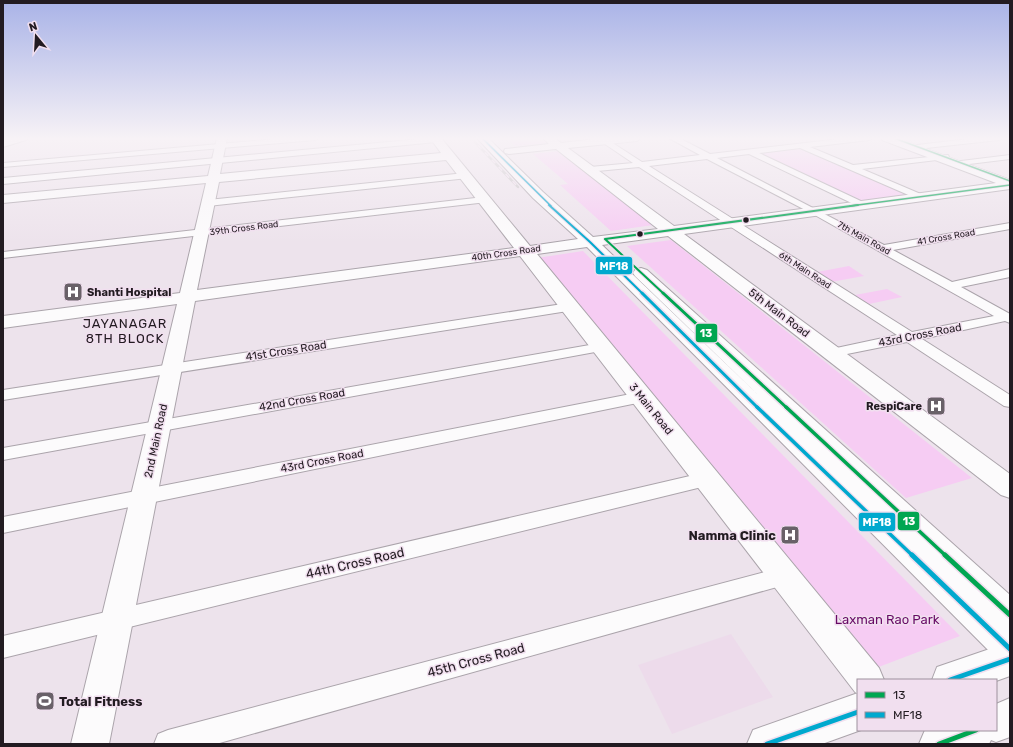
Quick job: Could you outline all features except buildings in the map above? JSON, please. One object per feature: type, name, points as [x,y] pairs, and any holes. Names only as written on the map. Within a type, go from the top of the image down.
[{"type":"main road","points":[[953,679],[1010,659]]},
{"type":"main road","points":[[767,744],[857,712]]},
{"type":"main road","points":[[997,722],[1010,717]]},
{"type":"main road","points":[[939,744],[973,731]]},
{"type":"street","points":[[3,181],[73,173]]},
{"type":"street","points":[[3,198],[132,173]]},
{"type":"street","name":"2nd Main Road","points":[[90,744],[214,173]]},
{"type":"street","name":"3 Main Road","points":[[462,173],[866,679]]},
{"type":"street","points":[[516,173],[538,195],[597,240],[1010,615]]},
{"type":"street","points":[[533,173],[567,204],[597,240],[749,398],[1010,648]]},
{"type":"street","name":"5th Main Road","points":[[594,173],[1010,488]]},
{"type":"street","name":"6th Main Road","points":[[654,173],[1010,402]]},
{"type":"street","name":"7th Main Road","points":[[742,173],[1009,318]]},
{"type":"street","points":[[795,173],[862,205]]},
{"type":"street","points":[[863,173],[920,197]]},
{"type":"street","points":[[981,173],[1010,184]]},
{"type":"street","points":[[988,173],[1010,181]]},
{"type":"street","points":[[208,203],[465,176]]},
{"type":"street","name":"40th Cross Road","points":[[3,322],[597,240],[671,232],[1010,184]]},
{"type":"street","name":"39th Cross Road","points":[[3,255],[484,200]]},
{"type":"street","name":"41 Cross Road","points":[[882,249],[1010,226]]},
{"type":"street","points":[[949,286],[1010,273]]},
{"type":"street","name":"41st Cross Road","points":[[3,395],[569,307]]},
{"type":"street","name":"43rd Cross Road","points":[[832,353],[1009,318]]},
{"type":"street","name":"42nd Cross Road","points":[[3,454],[601,347]]},
{"type":"street","name":"43rd Cross Road","points":[[3,526],[641,397]]},
{"type":"street","name":"44th Cross Road","points":[[3,647],[707,479]]},
{"type":"street","name":"45th Cross Road","points":[[168,744],[784,576]]},
{"type":"shaded area","points":[[731,634],[773,697],[672,734],[638,665]]},
{"type":"green space","points":[[555,173],[586,173],[653,225],[611,231],[560,185],[568,184]]},
{"type":"green space","points":[[798,173],[861,173],[910,194],[857,202]]},
{"type":"green space","points":[[671,240],[972,478],[906,498],[627,246]]},
{"type":"green space","name":"Laxman Rao Park","points":[[583,251],[960,636],[876,668],[537,258]]},
{"type":"green space","points":[[849,266],[864,276],[831,282],[817,272]]},
{"type":"green space","points":[[887,289],[902,297],[869,304],[855,295]]},
{"type":"railway","points":[[504,173],[518,187]]},
{"type":"transit line","name":"MF18","points":[[516,173],[538,195],[590,242],[749,399],[1010,649]]},
{"type":"transit line","name":"13","points":[[988,173],[1010,181]]},
{"type":"transit line","name":"13","points":[[605,239],[1010,185]]},
{"type":"transit line","name":"13","points":[[605,239],[1010,615]]},
{"type":"transit line","name":"MF18","points":[[953,679],[1010,659]]},
{"type":"transit line","name":"MF18","points":[[767,744],[857,712]]},
{"type":"transit line","name":"13","points":[[939,744],[973,731]]},
{"type":"place","name":"Shanti Hospital","points":[[73,292]]},
{"type":"place","name":"RespiCare","points":[[936,406]]},
{"type":"place","name":"Namma Clinic","points":[[790,535]]},
{"type":"place","name":"Total Fitness","points":[[45,701]]},
{"type":"district","name":"JAYANAGAR 8TH BLOCK","points":[[125,330]]}]
